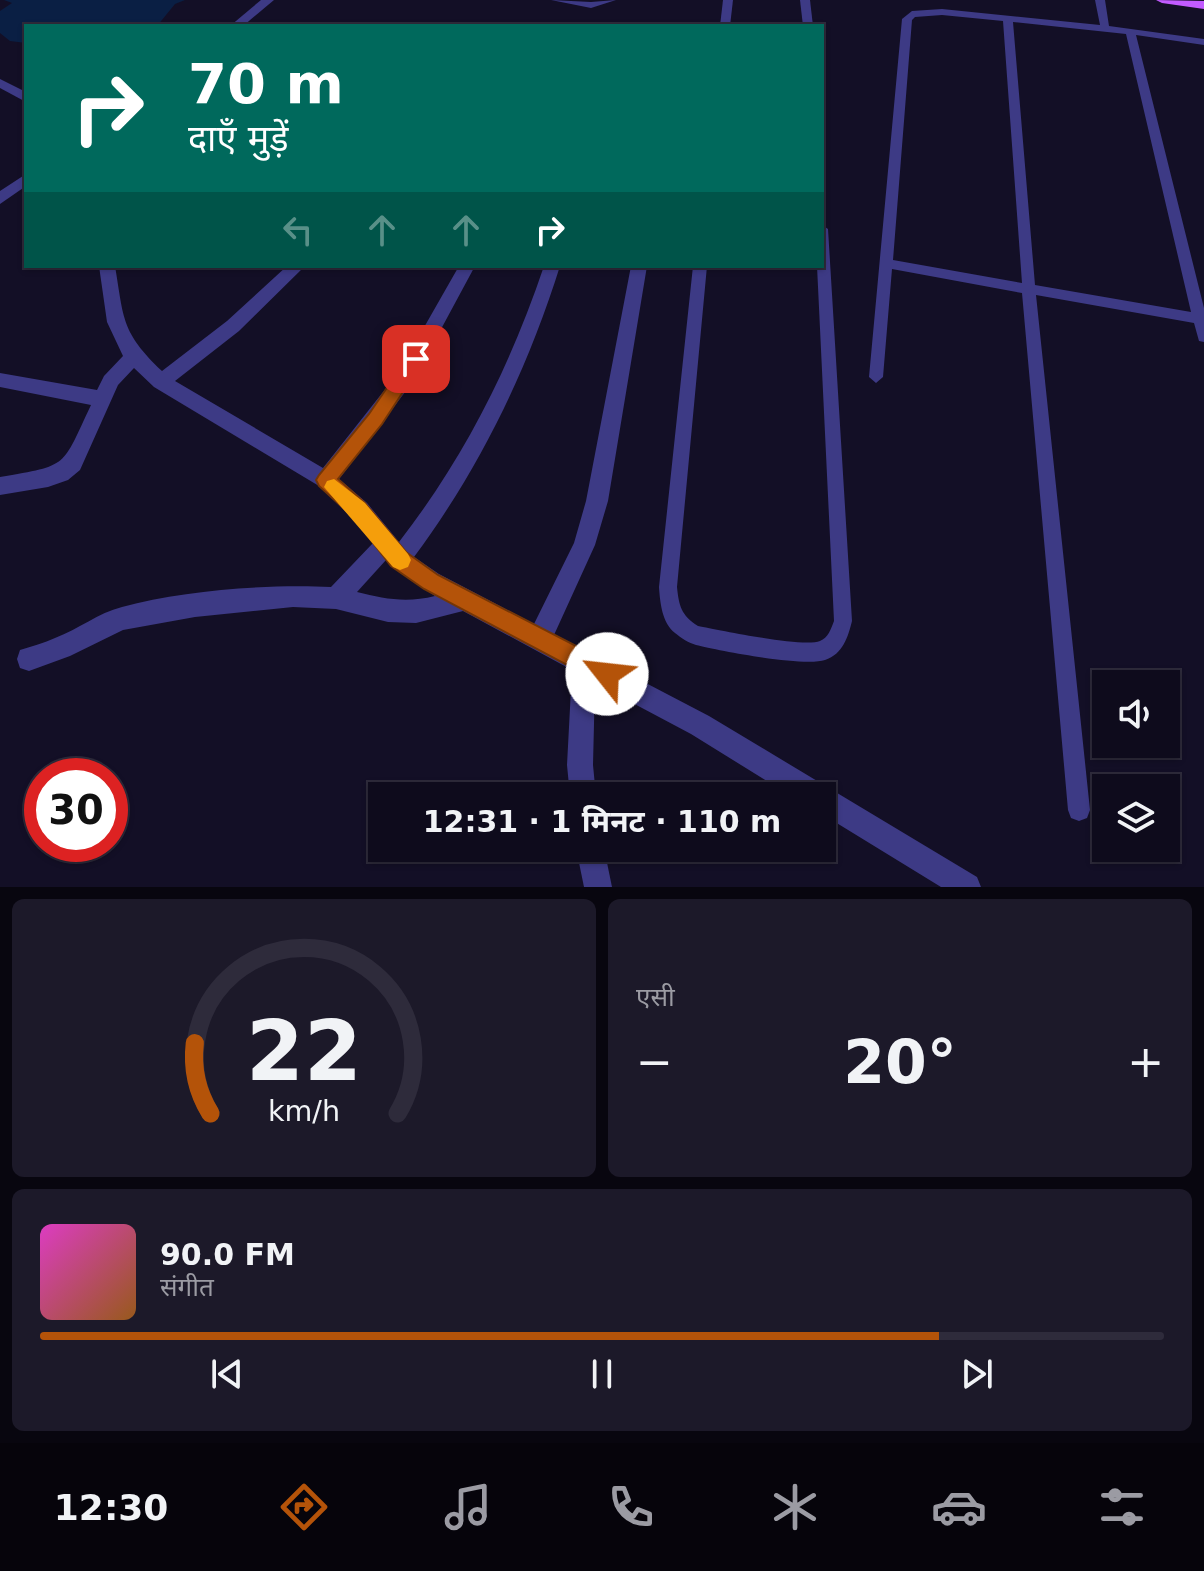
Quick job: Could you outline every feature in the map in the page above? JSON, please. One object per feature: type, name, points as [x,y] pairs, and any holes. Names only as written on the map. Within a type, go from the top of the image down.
[{"type":"main road","points":[[1162,0],[1204,5]]},
{"type":"street","points":[[238,24],[268,0]]},
{"type":"street","points":[[0,83],[24,97]]},
{"type":"street","points":[[0,199],[24,181]]},
{"type":"street","points":[[107,268],[116,322],[128,350],[161,382],[326,480],[359,510],[393,552],[431,582],[700,725],[793,782]]},
{"type":"street","points":[[161,382],[233,326],[295,268]]},
{"type":"street","points":[[326,480],[405,378],[466,268]]},
{"type":"street","points":[[336,598],[393,552],[456,481],[508,384],[534,323],[551,268]]},
{"type":"street","points":[[540,638],[584,545],[597,501],[639,268]]},
{"type":"street","points":[[0,486],[61,474],[73,464],[102,399],[121,368],[134,356]]},
{"type":"street","points":[[0,380],[102,399]]},
{"type":"street","points":[[29,659],[62,648],[101,626],[123,618],[195,606],[293,596],[336,598],[388,611],[416,612],[466,599]]},
{"type":"street","points":[[582,782],[584,661]]},
{"type":"street","points":[[836,807],[967,887]]},
{"type":"street","points":[[593,862],[598,887]]},
{"type":"lane","points":[[556,0],[591,5],[611,0]]},
{"type":"lane","points":[[725,24],[728,0]]},
{"type":"lane","points":[[805,0],[808,24]]},
{"type":"lane","points":[[1100,0],[1105,28]]},
{"type":"lane","points":[[876,377],[907,19],[912,14],[924,12],[1105,28],[1204,42]]},
{"type":"lane","points":[[1008,19],[1029,289],[1079,810]]},
{"type":"lane","points":[[1130,32],[1204,337]]},
{"type":"lane","points":[[884,263],[1202,320]]},
{"type":"lane","points":[[700,268],[668,587],[670,607],[678,624],[695,635],[801,652],[823,651],[838,638],[843,621],[824,266]]},
{"type":"water","points":[[4,0],[185,0],[175,4],[159,24],[24,24],[24,43],[10,41],[0,33],[0,11],[12,3]]},
{"type":"slow traffic","points":[[334,487],[359,510],[400,560]]},
{"type":"route","points":[[416,359],[375,419],[326,480],[359,510],[399,559],[431,582],[607,674]]}]
